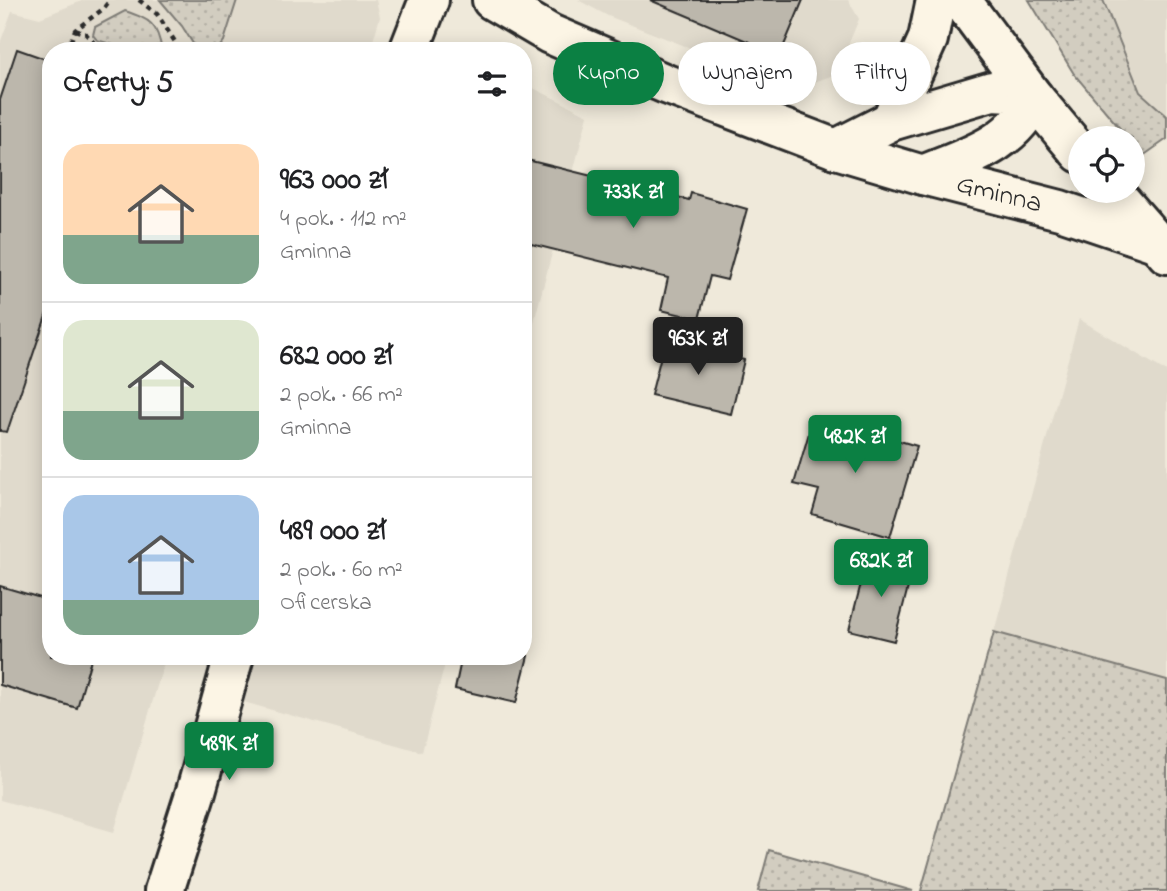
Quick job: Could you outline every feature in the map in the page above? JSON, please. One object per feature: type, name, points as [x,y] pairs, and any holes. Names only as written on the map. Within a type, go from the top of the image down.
[{"type":"street","points":[[412,42],[429,0]]},
{"type":"street","name":"Gminna","points":[[492,0],[550,34],[666,84],[849,153],[1060,210],[1161,248]]},
{"type":"street","points":[[891,121],[928,38],[936,0]]},
{"type":"street","points":[[961,0],[1068,139]]},
{"type":"street","points":[[849,153],[891,121],[992,91],[1013,92],[1034,98]]},
{"type":"street","name":"Gminna","points":[[923,175],[984,150],[1016,128],[1027,114],[1034,98]]},
{"type":"street","points":[[1122,203],[1161,248]]},
{"type":"street","points":[[164,891],[231,665]]},
{"type":"path","points":[[70,42],[75,30],[103,9],[110,0]]},
{"type":"path","points":[[139,0],[156,14],[175,42]]},
{"type":"path","points":[[75,30],[86,34],[93,42]]},
{"type":"shaded area","points":[[84,0],[376,0],[380,17],[373,42],[42,42],[42,665],[163,665],[114,832],[0,800],[0,43],[12,11],[40,18]]},
{"type":"shaded area","points":[[160,0],[237,0],[223,42],[192,42]]},
{"type":"shaded area","points":[[578,0],[848,0],[859,19],[849,42],[831,42],[831,76],[817,81],[817,42],[678,43],[608,16]]},
{"type":"shaded area","points":[[1029,0],[1103,0],[1140,92],[1167,116],[1167,139],[1145,155],[1145,126],[1118,126],[1074,74]]},
{"type":"shaded area","points":[[1103,0],[1167,0],[1167,116],[1140,92]]},
{"type":"shaded area","points":[[125,11],[147,20],[155,28],[160,42],[104,42],[93,35],[95,27]]},
{"type":"shaded area","points":[[532,87],[553,98],[553,105],[568,105],[588,115],[532,330]]},
{"type":"shaded area","points":[[1079,319],[1167,372],[1167,680],[994,632]]},
{"type":"shaded area","points":[[994,632],[1167,680],[1167,891],[921,891]]},
{"type":"shaded area","points":[[250,665],[445,665],[422,752],[240,701]]},
{"type":"shaded area","points":[[769,850],[913,891],[758,891]]},
{"type":"building","points":[[650,0],[803,0],[785,42],[749,42]]},
{"type":"building","points":[[17,49],[42,58],[42,328],[7,432],[0,431],[0,100]]},
{"type":"building","points":[[532,161],[689,200],[691,193],[747,209],[727,280],[710,276],[699,319],[661,310],[668,278],[532,244]]},
{"type":"building","points":[[665,340],[744,360],[731,414],[651,395]]},
{"type":"building","points":[[814,416],[917,446],[890,537],[812,514],[819,490],[794,484]]},
{"type":"building","points":[[868,556],[913,568],[894,641],[849,630]]},
{"type":"building","points":[[0,586],[42,598],[42,665],[89,665],[77,708],[0,685]]},
{"type":"building","points":[[460,665],[526,665],[516,703],[455,689]]}]
